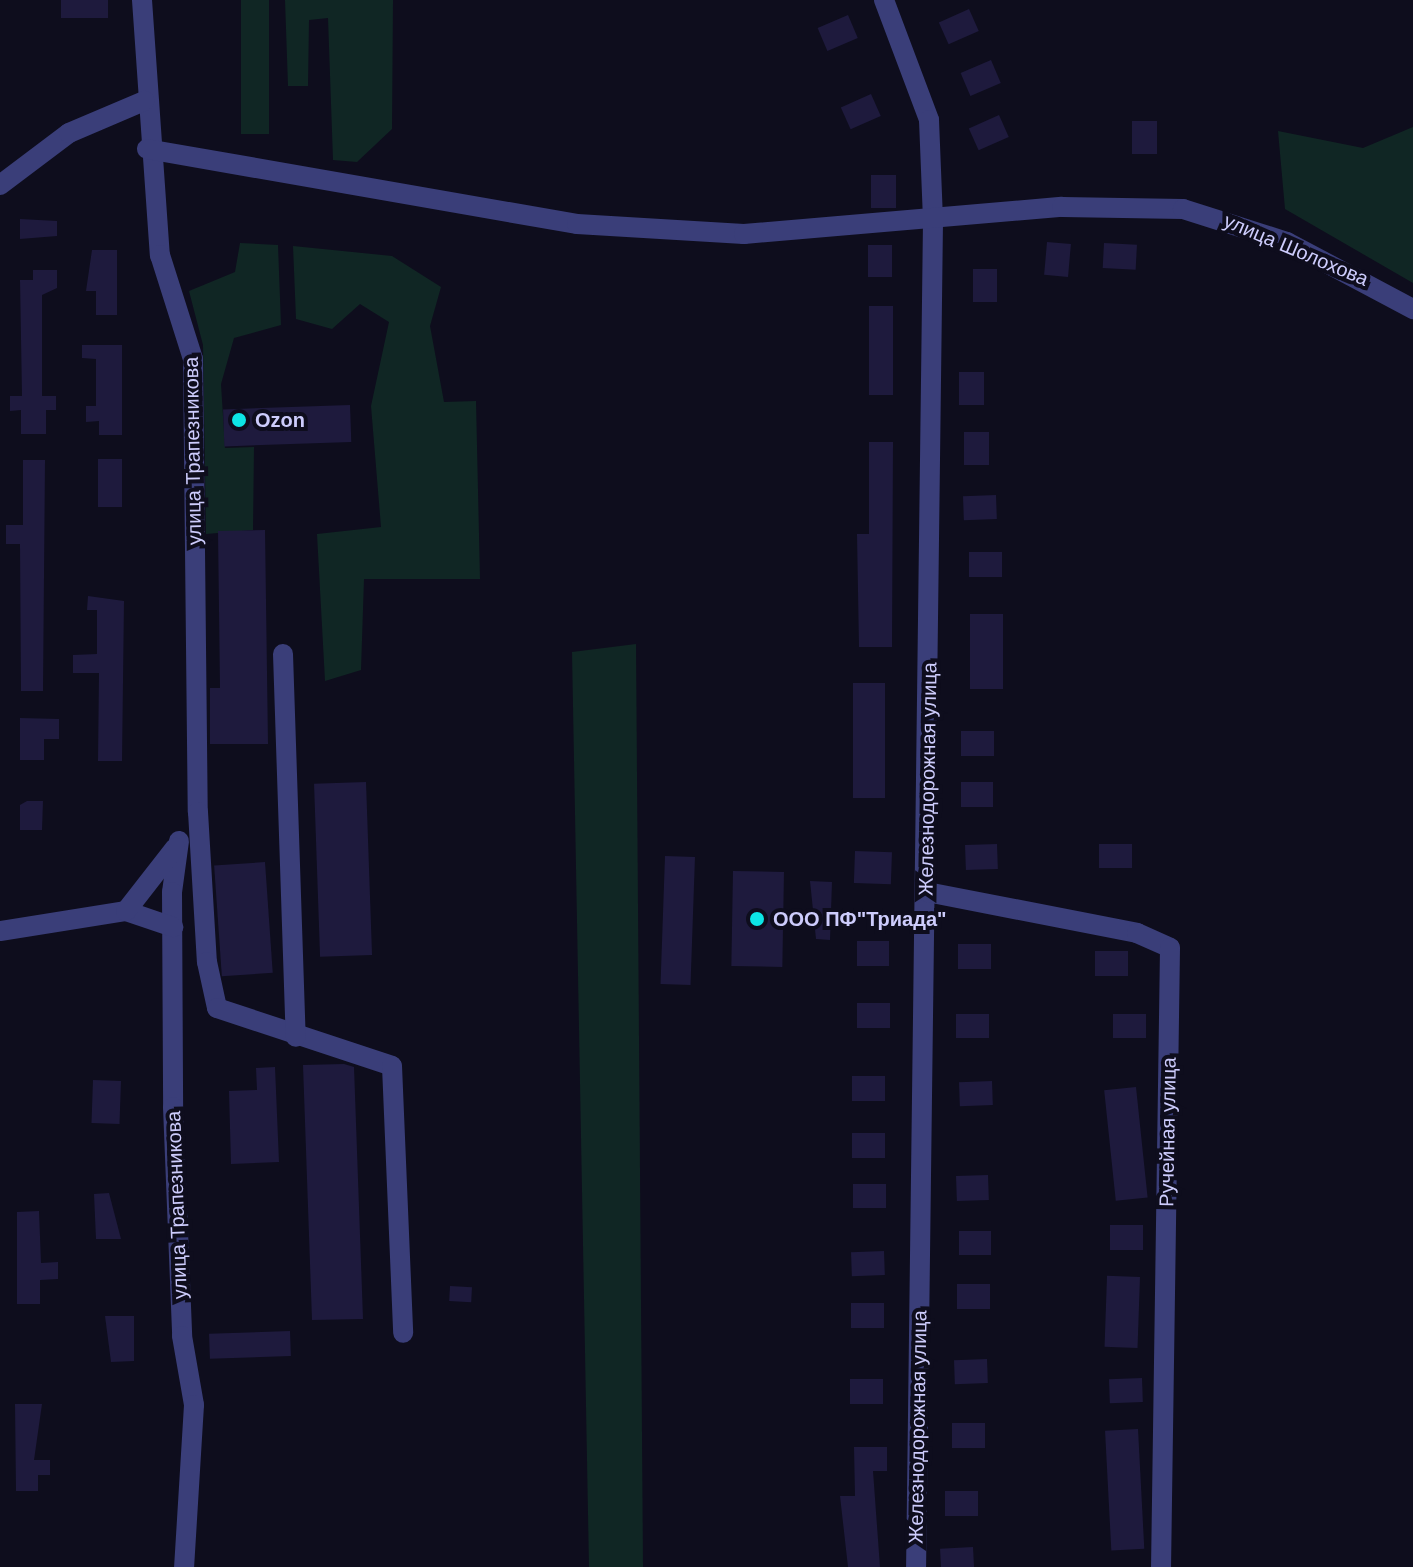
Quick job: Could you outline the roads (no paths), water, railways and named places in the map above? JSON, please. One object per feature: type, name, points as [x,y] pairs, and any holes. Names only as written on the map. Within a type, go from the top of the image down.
[{"type":"street","name":"улица Трапезникова","points":[[142,0],[147,149],[160,255],[193,359],[198,812],[217,1008],[296,1037]]},
{"type":"street","name":"Железнодорожная улица","points":[[884,0],[929,120],[933,221],[927,892],[916,1567]]},
{"type":"street","points":[[0,185],[69,133],[144,101]]},
{"type":"street","name":"улица Шолохова","points":[[147,149],[577,224],[744,234],[933,221],[1062,207],[1183,209],[1287,242],[1413,309]]},
{"type":"street","points":[[283,654],[296,1037],[392,1066],[403,1333]]},
{"type":"street","points":[[126,911],[198,812]]},
{"type":"street","name":"улица Трапезникова","points":[[179,841],[173,927],[182,1336],[194,1405],[184,1567]]},
{"type":"street","name":"Ручейная улица","points":[[927,892],[1137,933],[1170,948],[1161,1567]]},
{"type":"street","points":[[0,931],[126,911],[173,927]]},
{"type":"place","name":"Ozon","points":[[239,420]]},
{"type":"place","name":"ООО ПФ\"Триада\"","points":[[757,919]]}]
